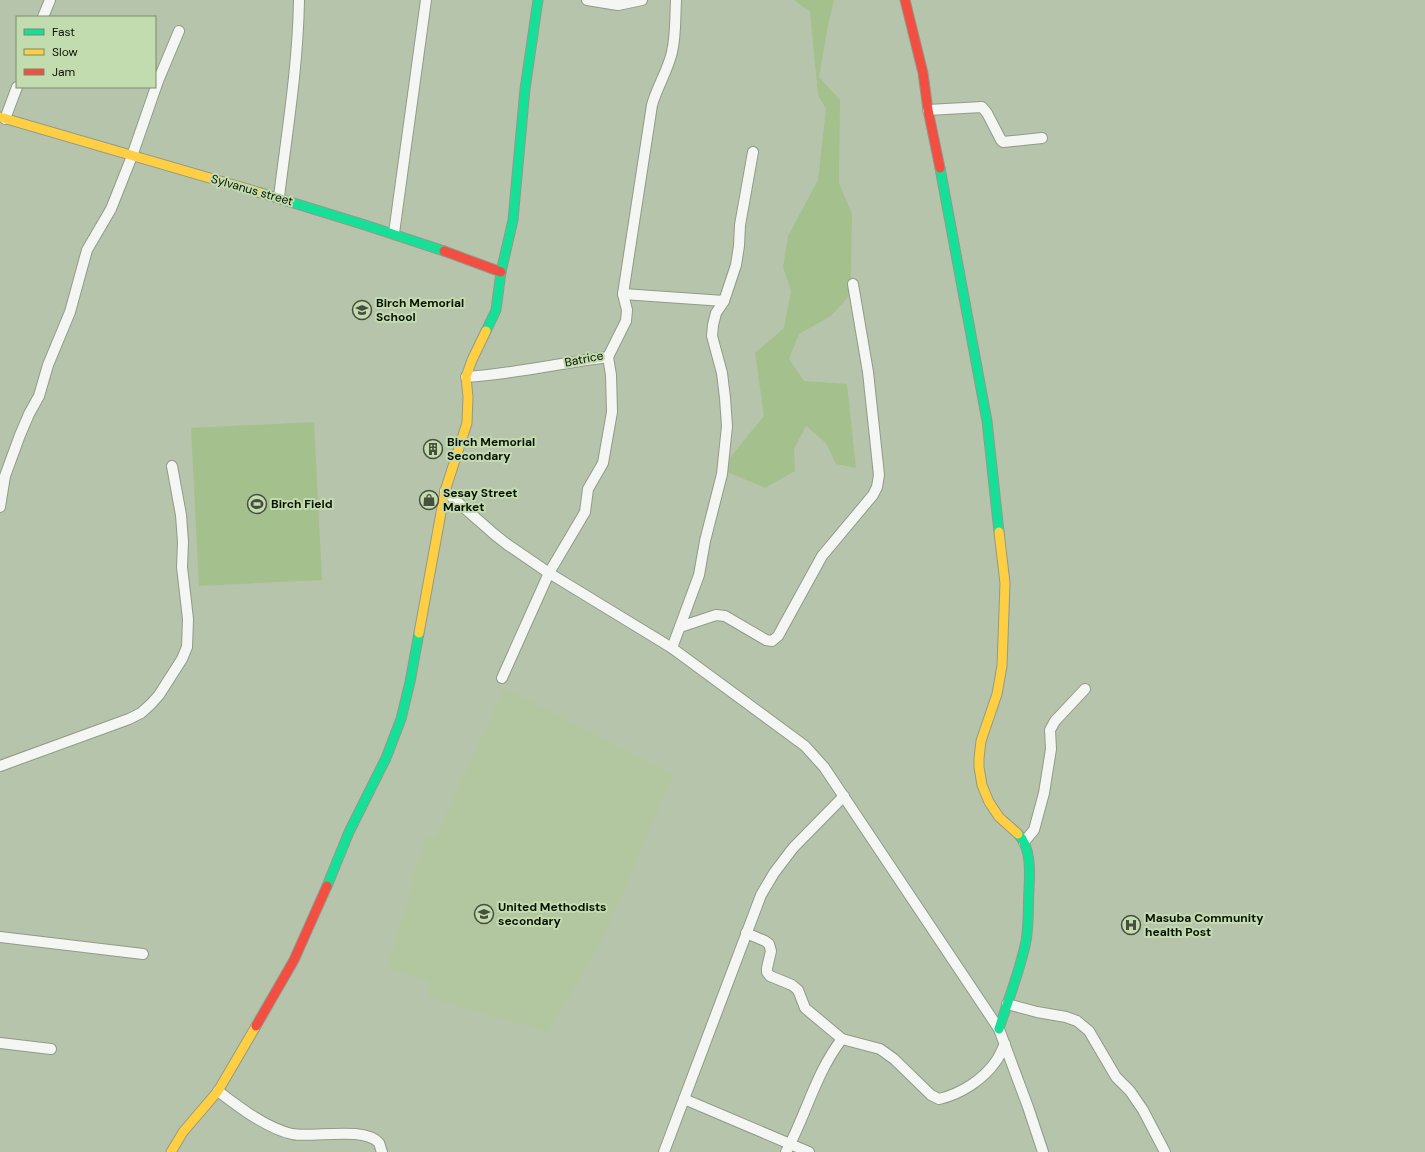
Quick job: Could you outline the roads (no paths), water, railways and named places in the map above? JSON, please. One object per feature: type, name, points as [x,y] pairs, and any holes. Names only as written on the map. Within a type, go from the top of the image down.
[{"type":"street","points":[[43,16],[50,0]]},
{"type":"street","points":[[279,198],[294,80],[299,0]]},
{"type":"street","points":[[394,233],[426,0]]},
{"type":"street","points":[[171,1152],[183,1132],[218,1091],[294,960],[323,897],[350,832],[386,758],[400,719],[410,682],[445,491],[468,423],[466,377],[472,360],[496,310],[501,272],[513,220],[525,89],[538,0]]},
{"type":"street","points":[[587,0],[618,5],[640,2],[642,0]]},
{"type":"street","name":"Batrice","points":[[466,377],[514,373],[556,364],[608,357],[626,321],[627,310],[623,294],[652,104],[656,90],[669,64],[672,52],[675,36],[676,0]]},
{"type":"street","points":[[905,0],[923,73],[928,110],[946,198],[987,421],[1004,583],[1006,608],[1003,659],[999,685],[982,742],[979,758],[985,796],[993,811],[1019,835],[1024,842],[1030,880],[1026,941],[1016,978],[999,1029]]},
{"type":"street","points":[[156,87],[179,31]]},
{"type":"street","points":[[3,118],[17,88]]},
{"type":"street","points":[[0,507],[5,476],[20,435],[39,396],[48,365],[70,312],[87,250],[111,209],[132,156],[156,88]]},
{"type":"street","points":[[928,110],[982,107],[1003,142],[1042,138]]},
{"type":"street","name":"Sylvanus street","points":[[3,118],[394,233],[501,272]]},
{"type":"street","points":[[672,648],[699,575],[705,541],[722,474],[727,426],[725,398],[722,374],[712,336],[716,313],[724,301],[736,265],[740,225],[753,152]]},
{"type":"street","points":[[680,627],[716,615],[721,615],[766,640],[772,641],[778,636],[822,556],[873,495],[877,487],[879,475],[868,372],[853,284]]},
{"type":"street","points":[[623,294],[724,301]]},
{"type":"street","points":[[502,678],[549,572],[585,512],[588,489],[603,463],[612,412],[611,375],[608,357]]},
{"type":"street","points":[[0,766],[141,713],[160,695],[182,659],[188,647],[188,619],[182,567],[183,542],[181,515],[172,466]]},
{"type":"street","points":[[445,491],[494,534],[549,572],[672,648],[805,746],[824,766],[999,1029],[1043,1152]]},
{"type":"street","points":[[1024,842],[1034,830],[1044,793],[1051,749],[1050,730],[1055,721],[1085,690]]},
{"type":"street","points":[[664,1152],[761,895],[774,873],[793,848],[844,796]]},
{"type":"street","points":[[746,932],[769,944],[771,951],[767,968],[770,976],[792,985],[798,990],[805,1008],[842,1039],[880,1049],[894,1059],[931,1095],[939,1100],[951,1097],[967,1088],[986,1074],[997,1060],[1005,1044]]},
{"type":"street","points":[[0,937],[143,954]]},
{"type":"street","points":[[1007,1004],[1037,1012],[1066,1017],[1077,1021],[1089,1031],[1116,1077],[1130,1091],[1143,1110],[1165,1152]]},
{"type":"street","points":[[788,1148],[823,1068],[833,1050],[842,1039]]},
{"type":"street","points":[[0,1043],[51,1049]]},
{"type":"street","points":[[218,1091],[249,1114],[292,1134],[339,1133],[367,1136],[379,1144],[382,1152]]},
{"type":"street","points":[[684,1099],[788,1148],[809,1152]]},
{"type":"place","name":"Birch Memorial School","points":[[362,310]]},
{"type":"place","name":"Birch Memorial Secondary","points":[[433,449]]},
{"type":"place","name":"Sesay Street Market","points":[[429,500]]},
{"type":"place","name":"Birch Field","points":[[257,504]]},
{"type":"place","name":"United Methodists secondary","points":[[484,914]]},
{"type":"place","name":"Masuba Community health Post","points":[[1131,925]]}]
